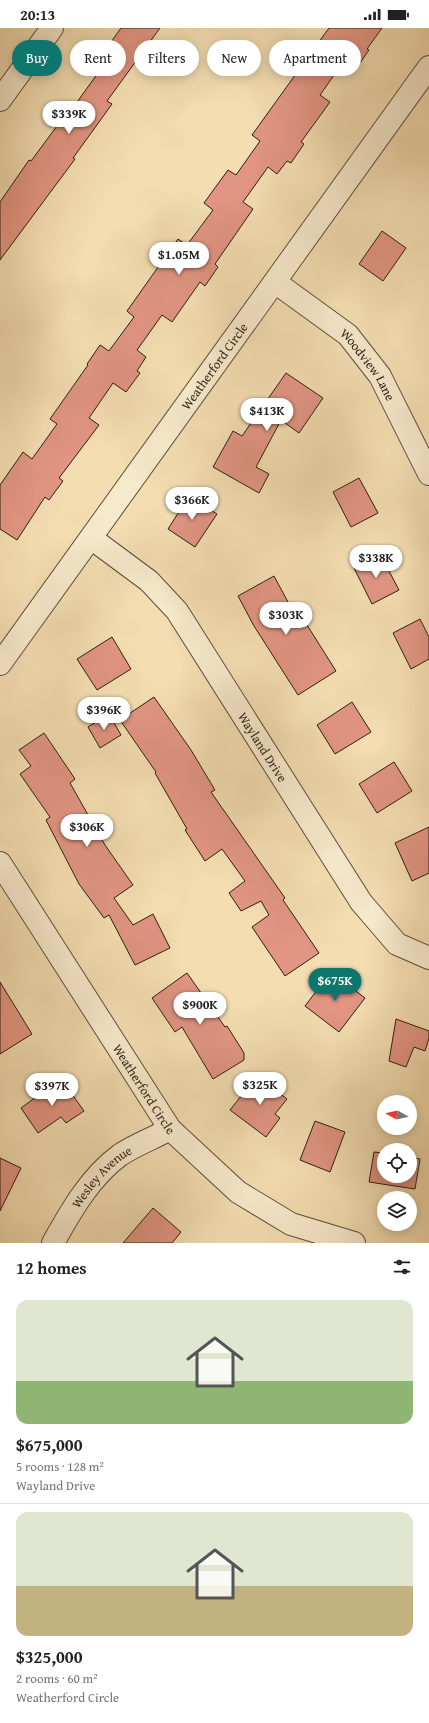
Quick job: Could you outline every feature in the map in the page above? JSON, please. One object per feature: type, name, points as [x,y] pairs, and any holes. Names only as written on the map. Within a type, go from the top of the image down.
[{"type":"street","points":[[0,100],[7,76],[52,28]]},
{"type":"street","name":"Weatherford Circle","points":[[0,664],[429,67]]},
{"type":"street","name":"Woodview Lane","points":[[275,282],[348,335],[380,376],[429,474]]},
{"type":"street","name":"Wayland Drive","points":[[91,538],[149,581],[177,611],[361,902],[397,944],[429,958]]},
{"type":"street","name":"Weatherford Circle","points":[[0,863],[170,1129],[238,1192],[291,1224],[354,1243]]},
{"type":"street","name":"Wesley Avenue","points":[[53,1243],[71,1210],[93,1180],[120,1155],[170,1129]]},
{"type":"building","points":[[121,28],[160,28],[151,40],[134,40],[134,64],[126,75],[126,40],[112,40]]},
{"type":"building","points":[[329,28],[382,28],[367,49],[369,50],[361,61],[361,40],[320,40]]},
{"type":"building","points":[[96,76],[125,76],[107,101],[112,104],[73,158],[75,159],[0,260],[0,202],[29,160],[31,161],[57,126],[54,124],[67,106],[72,109]]},
{"type":"building","points":[[294,76],[333,76],[320,95],[330,102],[301,142],[304,144],[291,163],[287,161],[277,174],[268,167],[243,202],[253,209],[215,264],[218,267],[205,286],[200,282],[172,322],[162,315],[137,350],[146,357],[137,371],[140,373],[126,392],[113,383],[89,418],[99,425],[59,478],[63,481],[49,500],[45,497],[17,540],[0,529],[0,485],[23,452],[32,459],[57,424],[50,419],[88,365],[87,364],[100,345],[109,351],[134,317],[127,311],[178,239],[187,245],[213,210],[204,203],[228,170],[236,175],[260,141],[252,135]]},
{"type":"building","points":[[382,231],[406,248],[383,281],[359,264]]},
{"type":"building","points":[[286,373],[323,398],[299,433],[281,420],[256,467],[269,474],[259,493],[213,467],[233,431],[242,436]]},
{"type":"building","points":[[359,478],[378,513],[351,527],[333,492]]},
{"type":"building","points":[[189,496],[217,514],[195,547],[168,529]]},
{"type":"building","points":[[380,554],[399,590],[372,604],[354,568]]},
{"type":"building","points":[[274,576],[302,628],[307,625],[336,671],[298,695],[254,626],[238,596]]},
{"type":"building","points":[[420,619],[429,637],[429,659],[411,669],[393,633]]},
{"type":"building","points":[[112,637],[131,669],[97,690],[77,659]]},
{"type":"building","points":[[154,697],[191,750],[215,790],[211,792],[285,898],[283,900],[319,953],[285,976],[252,927],[269,915],[261,901],[241,911],[229,893],[245,881],[222,849],[205,861],[185,830],[187,829],[155,773],[156,772],[120,720]]},
{"type":"building","points":[[352,702],[371,732],[335,754],[317,725]]},
{"type":"building","points":[[109,714],[121,735],[100,748],[88,727]]},
{"type":"building","points":[[44,733],[75,779],[70,783],[105,845],[133,885],[114,898],[133,925],[153,914],[170,948],[135,965],[109,915],[104,918],[79,884],[46,820],[50,817],[20,774],[31,766],[19,750]]},
{"type":"building","points":[[394,762],[412,791],[377,813],[359,784]]},
{"type":"building","points":[[429,827],[429,873],[412,881],[395,843]]},
{"type":"building","points":[[331,972],[365,998],[339,1032],[305,1006]]},
{"type":"building","points":[[187,973],[225,1027],[227,1026],[244,1053],[244,1060],[213,1079],[182,1027],[175,1032],[152,998]]},
{"type":"building","points":[[0,982],[32,1034],[0,1054]]},
{"type":"building","points":[[396,1019],[429,1031],[429,1038],[425,1051],[414,1047],[406,1067],[389,1061]]},
{"type":"building","points":[[257,1076],[287,1099],[275,1114],[280,1118],[266,1137],[230,1110]]},
{"type":"building","points":[[61,1079],[84,1111],[66,1123],[61,1117],[38,1133],[21,1108]]},
{"type":"building","points":[[315,1121],[345,1132],[330,1172],[300,1160]]},
{"type":"building","points":[[374,1152],[377,1152],[377,1183],[416,1183],[415,1189],[369,1182]]},
{"type":"building","points":[[0,1158],[21,1168],[0,1211]]},
{"type":"building","points":[[417,1158],[420,1159],[417,1177]]},
{"type":"building","points":[[153,1208],[181,1232],[172,1243],[123,1243]]}]
